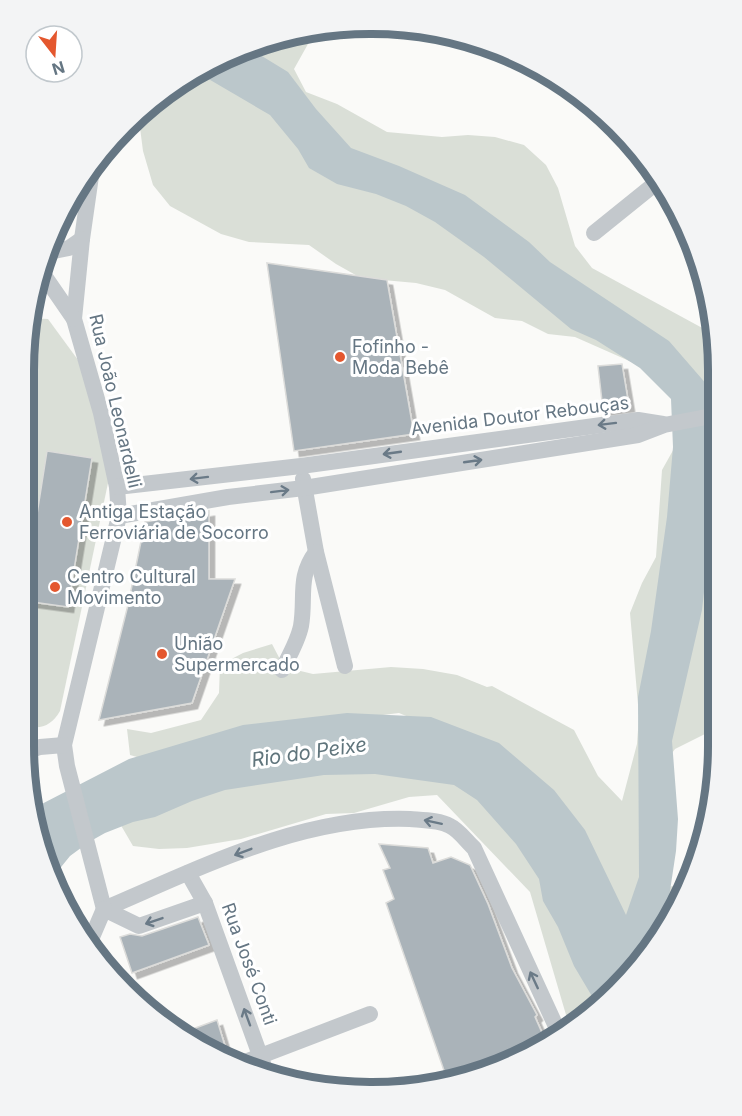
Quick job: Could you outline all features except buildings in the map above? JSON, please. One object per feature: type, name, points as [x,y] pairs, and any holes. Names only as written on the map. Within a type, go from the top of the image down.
[{"type":"street","name":"Rua João Leonardelli","points":[[64,745],[119,516],[117,487],[100,413],[74,319],[82,239],[91,185]]},
{"type":"street","points":[[594,233],[652,186]]},
{"type":"street","points":[[57,250],[69,248],[82,239]]},
{"type":"street","points":[[47,280],[74,319]]},
{"type":"street","points":[[668,424],[708,417]]},
{"type":"street","name":"Avenida Doutor Rebouças","points":[[117,487],[301,466],[638,420],[668,424]]},
{"type":"street","name":"Avenida Doutor Rebouças","points":[[119,516],[228,497],[304,488],[638,435],[668,424]]},
{"type":"street","points":[[546,432],[548,450]]},
{"type":"street","points":[[426,448],[429,467]]},
{"type":"street","points":[[301,466],[316,552],[345,666]]},
{"type":"street","points":[[224,475],[228,497]]},
{"type":"street","points":[[282,670],[299,635],[304,573],[316,552]]},
{"type":"street","points":[[34,749],[64,745],[67,766],[104,909],[93,935]]},
{"type":"street","points":[[104,909],[272,840],[323,828],[383,818],[422,820],[450,826],[474,848],[556,1026]]},
{"type":"street","name":"Rua José Conti","points":[[188,873],[205,903],[264,1064]]},
{"type":"street","points":[[104,909],[139,926],[205,903]]},
{"type":"street","points":[[250,1059],[370,1014]]},
{"type":"shaded area","points":[[314,39],[308,44],[294,69],[306,92],[337,104],[387,132],[442,137],[468,135],[495,137],[524,145],[546,165],[558,188],[575,246],[592,268],[705,330],[708,390],[661,375],[575,337],[548,334],[522,321],[495,318],[445,290],[416,283],[361,278],[309,245],[249,242],[221,234],[170,206],[153,185],[143,151],[140,127],[184,91],[242,60],[263,52]]},
{"type":"shaded area","name":"Centro Cultural Movimento","points":[[39,319],[48,319],[78,360],[112,464],[60,711],[45,726],[35,727],[34,371]]},
{"type":"shaded area","points":[[708,443],[708,732],[675,749],[656,775],[653,888],[677,886],[673,894],[638,950],[609,983],[576,1012],[567,1018],[530,892],[437,795],[409,797],[354,813],[326,814],[241,839],[187,848],[159,849],[133,846],[119,822],[159,789],[459,738],[399,713],[276,728],[158,763],[130,755],[127,729],[151,733],[201,720],[219,693],[220,665],[243,653],[272,644],[284,667],[313,674],[391,667],[423,669],[457,675],[487,687],[492,686],[574,730],[598,776],[622,801],[637,744],[639,716],[630,613],[656,557],[662,470],[676,445]]},
{"type":"water","name":"Rio do Peixe","points":[[258,54],[288,72],[316,109],[351,148],[465,195],[529,242],[550,262],[669,341],[708,386],[708,556],[702,610],[672,741],[678,819],[668,902],[638,950],[593,998],[574,966],[558,927],[543,901],[539,879],[516,844],[477,800],[454,785],[375,774],[324,775],[225,790],[155,817],[133,822],[105,833],[70,856],[59,870],[52,853],[40,805],[129,759],[243,725],[347,713],[431,717],[499,743],[554,790],[585,830],[626,915],[639,877],[638,697],[651,631],[667,517],[673,447],[671,399],[640,368],[596,340],[571,329],[484,257],[435,222],[406,206],[376,194],[337,184],[309,168],[298,149],[270,115],[207,78]]},
{"type":"place","name":"Fofinho - Moda Bebê","points":[[340,357]]},
{"type":"place","name":"Antiga Estação Ferroviária de Socorro","points":[[67,522]]},
{"type":"place","name":"Centro Cultural Movimento","points":[[55,587]]},
{"type":"place","name":"União Supermercado","points":[[162,654]]}]
